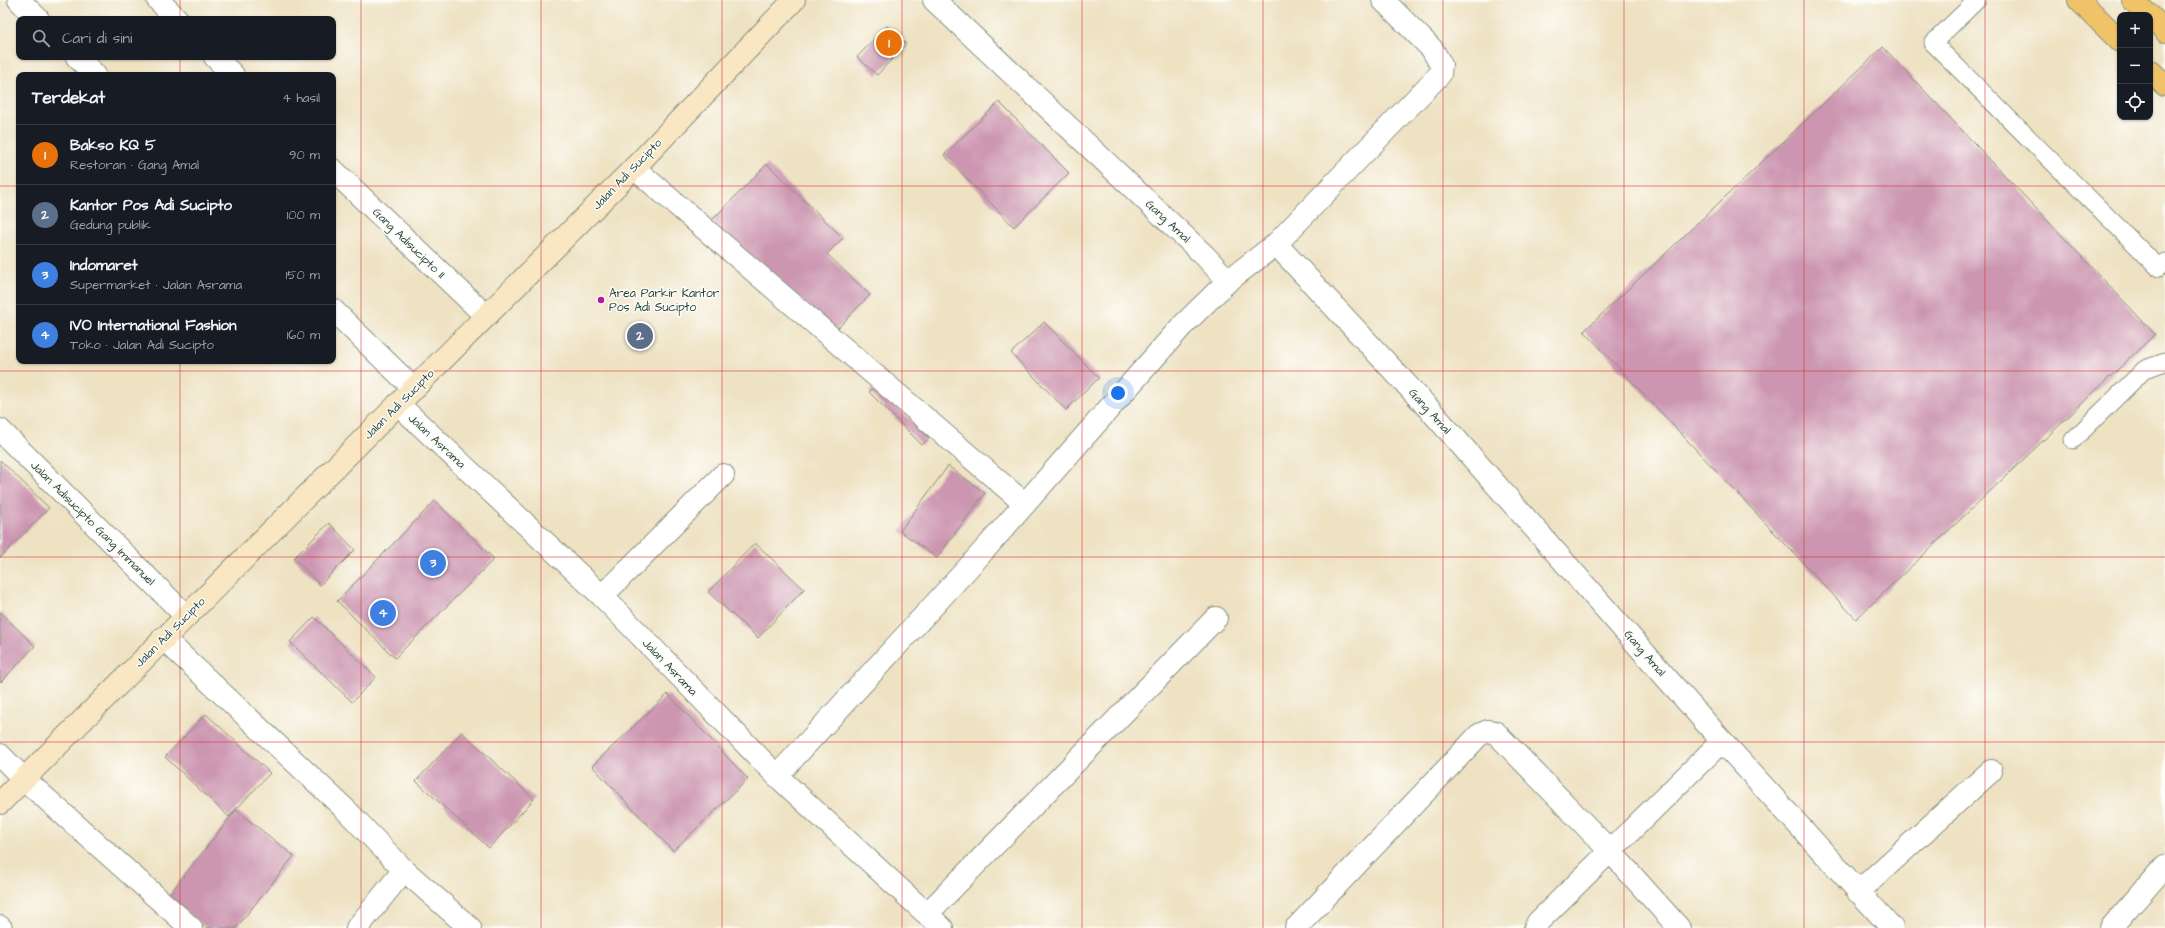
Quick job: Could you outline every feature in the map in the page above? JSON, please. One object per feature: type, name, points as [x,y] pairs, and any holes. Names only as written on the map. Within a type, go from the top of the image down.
[{"type":"main road","name":"Jalan Adi Sucipto","points":[[0,803],[163,638],[634,168],[794,0]]},
{"type":"main road","points":[[2079,0],[2117,38]]},
{"type":"main road","points":[[2133,0],[2145,12]]},
{"type":"main road","points":[[2153,20],[2165,31]]},
{"type":"main road","points":[[2153,74],[2165,85]]},
{"type":"street","points":[[19,0],[35,16]]},
{"type":"street","points":[[158,0],[174,16]]},
{"type":"street","name":"Gang Amal","points":[[934,0],[1205,256],[1228,281]]},
{"type":"street","points":[[777,776],[1025,504],[1181,327],[1228,281],[1276,244],[1440,74],[1441,65],[1432,49],[1383,0]]},
{"type":"street","points":[[80,60],[92,72]]},
{"type":"street","points":[[218,60],[230,72]]},
{"type":"street","points":[[634,168],[1025,504]]},
{"type":"street","name":"Gang Adisucipto II","points":[[336,173],[486,316]]},
{"type":"street","name":"Gang Amal","points":[[1276,244],[1432,412],[1722,741],[1892,928]]},
{"type":"street","points":[[336,313],[414,389]]},
{"type":"street","name":"Jalan Asrama","points":[[398,404],[602,596],[777,776],[934,921]]},
{"type":"street","name":"Jalan Adisucipto Gang Immanuel","points":[[0,430],[186,616]]},
{"type":"street","points":[[602,596],[723,475]]},
{"type":"street","points":[[934,921],[1216,618]]},
{"type":"street","points":[[163,638],[346,810],[404,870],[470,928]]},
{"type":"street","points":[[1296,928],[1476,738],[1488,731],[1494,732],[1611,852],[1679,928]]},
{"type":"street","points":[[1535,928],[1538,922],[1611,852],[1722,741]]},
{"type":"street","points":[[0,755],[24,779],[191,928]]},
{"type":"street","points":[[1858,892],[1991,771]]},
{"type":"street","points":[[2111,928],[2165,866]]},
{"type":"street","points":[[357,928],[404,870]]},
{"type":"lane","points":[[1977,0],[1933,43],[2159,268],[2165,262]]},
{"type":"lane","points":[[2073,440],[2145,368],[2165,362]]},
{"type":"building","points":[[887,26],[906,44],[877,75],[857,57]]},
{"type":"building","points":[[1883,47],[2155,334],[1856,619],[1584,331]]},
{"type":"building","points":[[999,102],[1069,173],[1014,227],[944,155]]},
{"type":"building","points":[[767,164],[843,238],[827,254],[870,295],[832,334],[712,220]]},
{"type":"building","points":[[1044,322],[1099,378],[1066,410],[1011,353]]},
{"type":"building","points":[[875,386],[929,438],[922,445],[869,392]]},
{"type":"building","points":[[0,460],[49,508],[0,558]]},
{"type":"building","points":[[948,466],[985,493],[937,558],[900,531]]},
{"type":"building","points":[[435,501],[494,559],[395,658],[337,601]]},
{"type":"building","points":[[329,523],[355,550],[320,585],[294,558]]},
{"type":"building","points":[[755,543],[804,589],[758,638],[708,592]]},
{"type":"building","points":[[0,612],[35,646],[1,682],[0,681]]},
{"type":"building","points":[[314,617],[376,677],[352,702],[290,642]]},
{"type":"building","points":[[668,694],[748,779],[673,851],[592,766]]},
{"type":"building","points":[[206,714],[270,773],[229,817],[165,757]]},
{"type":"building","points":[[462,732],[534,799],[489,848],[416,781]]},
{"type":"building","points":[[236,810],[294,856],[236,928],[206,928],[167,897]]},
{"type":"place","name":"Bakso KQ 5","points":[[889,43]]},
{"type":"place","name":"Area Parkir Kantor Pos Adi Sucipto","points":[[601,300]]},
{"type":"place","name":"Kantor Pos Adi Sucipto","points":[[640,336]]},
{"type":"place","name":"Indomaret","points":[[433,563]]},
{"type":"place","name":"IVO International Fashion","points":[[383,613]]}]
